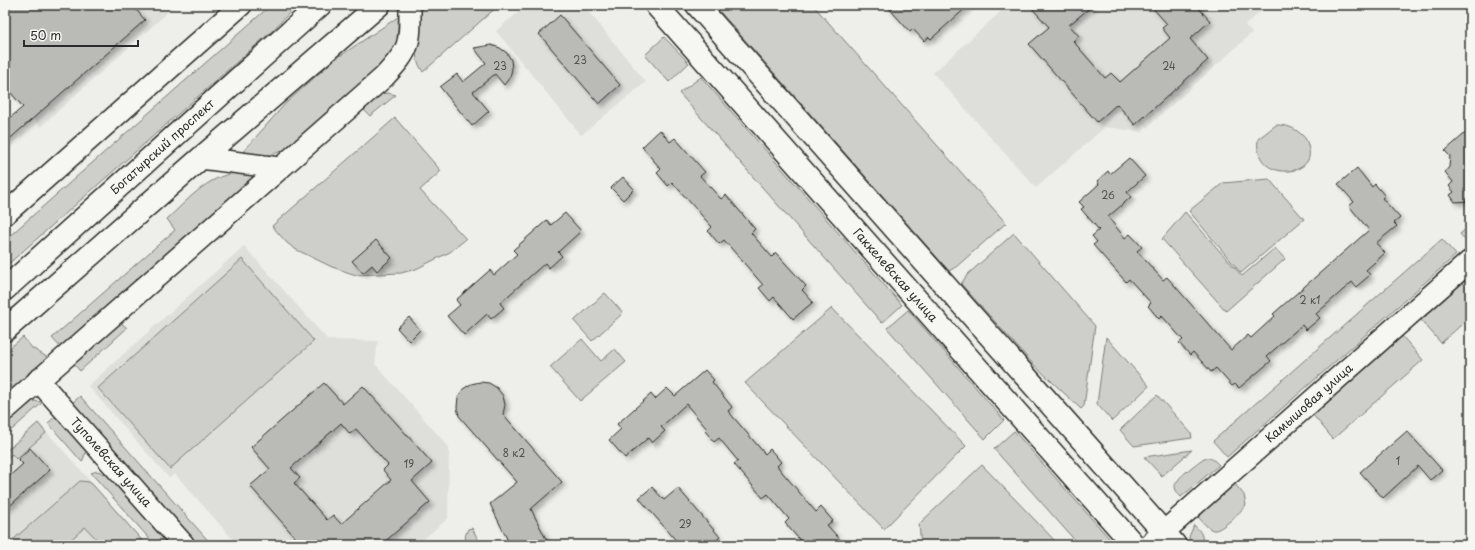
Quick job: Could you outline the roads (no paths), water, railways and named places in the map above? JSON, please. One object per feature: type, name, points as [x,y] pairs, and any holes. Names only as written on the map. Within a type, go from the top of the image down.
[{"type":"main road","name":"Богатырский проспект","points":[[5,289],[320,5]]},
{"type":"main road","points":[[5,330],[201,158],[379,5]]},
{"type":"main road","name":"Гаккелевская улица","points":[[656,5],[1134,545]]},
{"type":"main road","points":[[697,5],[1162,541]]},
{"type":"street","points":[[5,214],[241,5]]},
{"type":"street","points":[[5,410],[384,77],[403,57],[408,45],[410,34],[410,5]]},
{"type":"street","points":[[201,158],[279,168]]},
{"type":"street","name":"Камышовая улица","points":[[1162,541],[1470,260]]},
{"type":"street","name":"Туполевская улица","points":[[38,380],[184,545]]}]
